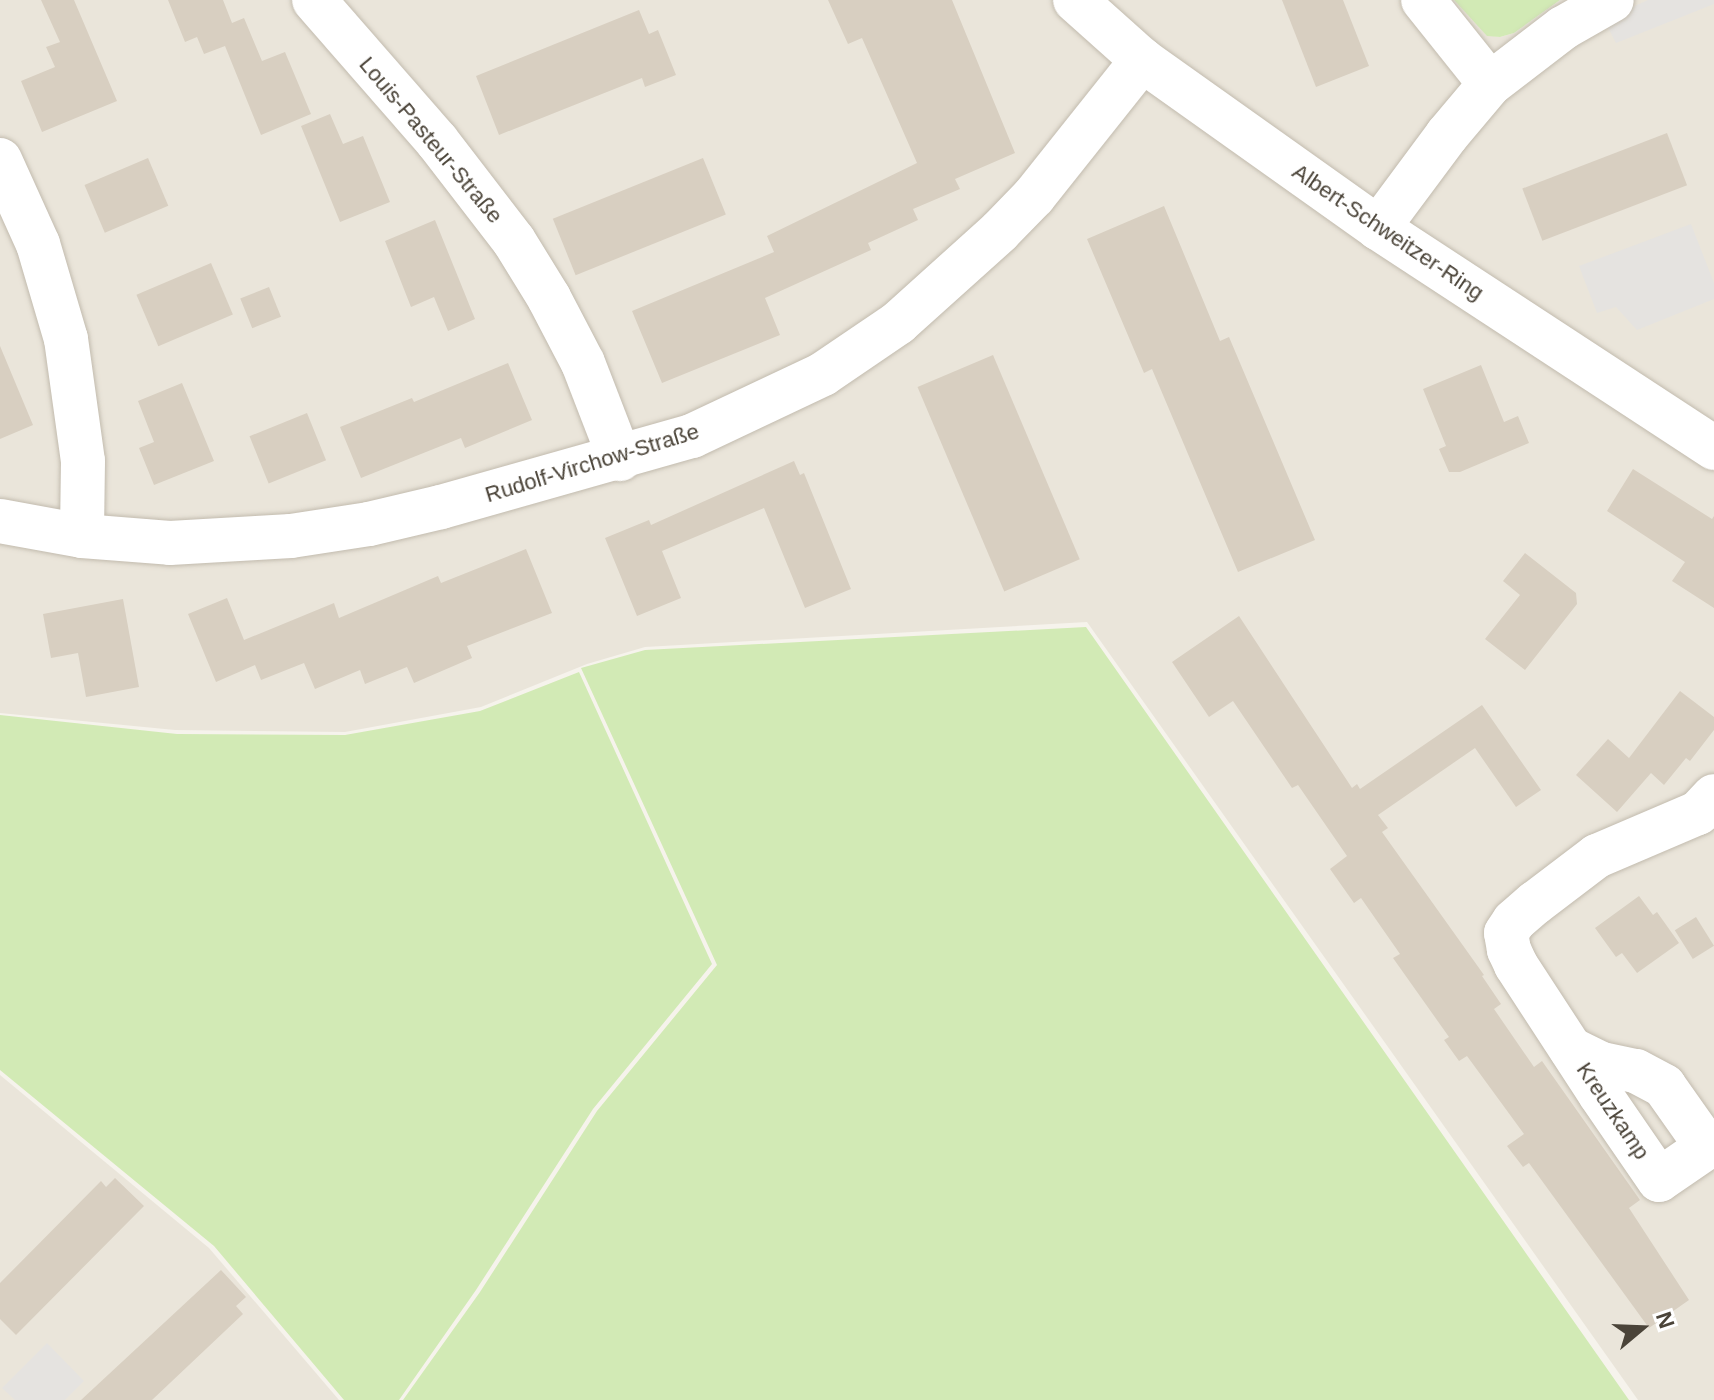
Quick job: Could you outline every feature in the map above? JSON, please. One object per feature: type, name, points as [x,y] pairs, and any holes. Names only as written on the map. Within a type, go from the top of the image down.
[{"type":"street","name":"Louis-Pasteur-Straße","points":[[314,0],[437,141],[514,241],[583,363],[620,459]]},
{"type":"street","name":"Albert-Schweitzer-Ring","points":[[1075,0],[1142,60],[1378,228],[1714,448]]},
{"type":"street","points":[[1423,0],[1490,84]]},
{"type":"street","points":[[1378,228],[1490,84],[1563,28],[1612,0]]},
{"type":"street","name":"Rudolf-Virchow-Straße","points":[[0,521],[82,536],[216,543],[333,530],[441,507],[620,459],[692,436],[778,396],[858,353],[898,323],[1034,196],[1142,60]]},
{"type":"street","points":[[0,160],[38,244],[66,339],[83,461],[82,536]]},
{"type":"street","name":"Kreuzkamp","points":[[1571,1049],[1516,965],[1506,933],[1524,912],[1597,856],[1698,813],[1714,796]]},
{"type":"shaded area","points":[[0,0],[1454,0],[1487,35],[1500,37],[1514,33],[1560,0],[1714,0],[1714,1400],[1638,1400],[1087,622],[645,647],[587,664],[481,707],[345,732],[175,730],[0,713]]},
{"type":"shaded area","points":[[1648,0],[1714,0],[1714,4],[1616,43],[1604,20]]},
{"type":"shaded area","points":[[1691,224],[1714,283],[1714,299],[1637,330],[1616,307],[1597,313],[1579,266]]},
{"type":"shaded area","points":[[0,1075],[209,1248],[339,1400],[0,1400]]},
{"type":"shaded area","points":[[47,1343],[84,1381],[65,1400],[15,1400],[2,1388]]},
{"type":"green space","points":[[1454,0],[1560,0],[1514,33],[1500,37],[1487,36]]},
{"type":"green space","points":[[1086,627],[1629,1400],[403,1400],[480,1292],[597,1111],[717,965],[581,668],[645,650]]},
{"type":"green space","points":[[579,672],[712,964],[593,1109],[476,1290],[399,1400],[344,1400],[214,1246],[0,1070],[0,715],[177,734],[345,735],[480,711]]},
{"type":"building","points":[[41,0],[74,0],[117,101],[42,132],[21,81],[55,67],[46,47],[60,42]]},
{"type":"building","points":[[168,0],[223,0],[232,23],[244,18],[262,61],[285,52],[311,114],[261,135],[225,46],[204,54],[197,37],[185,42]]},
{"type":"building","points":[[828,0],[952,0],[1015,153],[955,179],[960,189],[913,209],[918,220],[868,243],[871,250],[765,298],[780,335],[662,383],[632,311],[774,252],[767,236],[917,163],[862,38],[848,44]]},
{"type":"building","points":[[1282,0],[1343,0],[1369,66],[1316,87]]},
{"type":"building","points":[[639,10],[649,34],[658,30],[676,75],[645,87],[642,78],[499,135],[476,76]]},
{"type":"building","points":[[330,114],[343,144],[363,136],[390,202],[340,222],[301,126]]},
{"type":"building","points":[[1667,133],[1687,185],[1542,241],[1522,189]]},
{"type":"building","points":[[148,158],[168,206],[105,233],[84,185]]},
{"type":"building","points":[[703,158],[726,215],[576,275],[553,219]]},
{"type":"building","points":[[1164,206],[1220,341],[1229,337],[1315,540],[1238,572],[1152,369],[1144,373],[1087,239]]},
{"type":"building","points":[[435,220],[475,319],[448,331],[434,297],[411,307],[385,241]]},
{"type":"building","points":[[211,263],[233,315],[158,346],[136,295]]},
{"type":"building","points":[[269,287],[281,317],[252,328],[240,299]]},
{"type":"building","points":[[0,346],[33,425],[0,439]]},
{"type":"building","points":[[993,355],[1080,559],[1004,591],[918,387]]},
{"type":"building","points":[[508,363],[532,420],[465,448],[461,438],[361,478],[340,427],[412,398],[414,402]]},
{"type":"building","points":[[1481,365],[1504,422],[1518,416],[1529,443],[1460,472],[1449,472],[1439,449],[1446,446],[1423,389]]},
{"type":"building","points":[[182,383],[214,461],[154,485],[139,448],[154,442],[138,401]]},
{"type":"building","points":[[307,413],[326,460],[269,484],[250,436]]},
{"type":"building","points":[[794,461],[800,475],[804,473],[851,589],[805,608],[764,508],[662,551],[681,598],[637,616],[605,538],[649,520],[651,525]]},
{"type":"building","points":[[1633,469],[1712,519],[1714,516],[1714,608],[1672,581],[1685,562],[1607,511]]},
{"type":"building","points":[[526,549],[552,613],[467,646],[472,658],[414,683],[407,667],[365,684],[360,670],[315,689],[304,663],[261,680],[255,665],[216,682],[188,614],[227,598],[244,640],[334,603],[339,618],[438,576],[441,583]]},
{"type":"building","points":[[1525,553],[1576,593],[1577,604],[1525,670],[1485,639],[1520,595],[1503,581]]},
{"type":"building","points":[[123,599],[139,687],[86,697],[78,653],[51,658],[43,614]]},
{"type":"building","points":[[1239,616],[1352,788],[1357,784],[1360,789],[1482,705],[1541,790],[1516,807],[1475,748],[1378,815],[1388,828],[1382,832],[1484,975],[1501,1004],[1494,1009],[1534,1067],[1542,1061],[1640,1200],[1629,1208],[1689,1300],[1649,1328],[1529,1163],[1523,1167],[1507,1146],[1524,1134],[1467,1056],[1459,1061],[1444,1040],[1449,1037],[1393,958],[1400,954],[1361,898],[1354,903],[1330,869],[1347,856],[1298,785],[1292,788],[1233,701],[1209,717],[1172,662]]},
{"type":"building","points":[[1680,691],[1714,717],[1714,730],[1690,761],[1686,758],[1664,785],[1651,773],[1617,812],[1576,775],[1608,739],[1629,758]]},
{"type":"building","points":[[1639,896],[1653,915],[1657,912],[1679,943],[1637,973],[1622,953],[1616,957],[1595,928]]},
{"type":"building","points":[[1696,917],[1714,946],[1693,959],[1675,930]]},
{"type":"building","points":[[115,1178],[144,1206],[16,1335],[0,1319],[0,1283],[101,1181],[106,1187]]},
{"type":"building","points":[[221,1270],[246,1297],[236,1306],[243,1314],[152,1400],[81,1400]]}]
